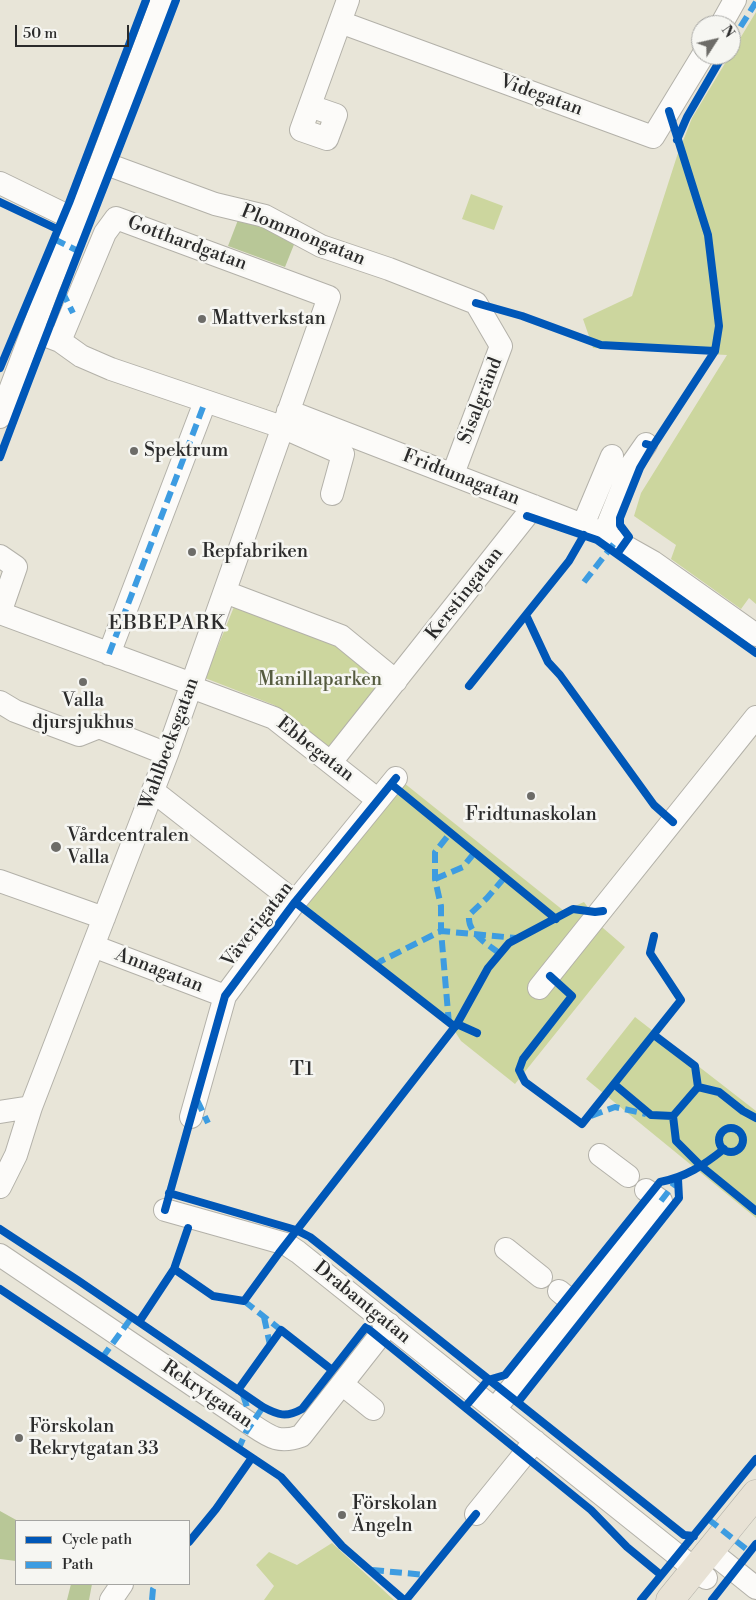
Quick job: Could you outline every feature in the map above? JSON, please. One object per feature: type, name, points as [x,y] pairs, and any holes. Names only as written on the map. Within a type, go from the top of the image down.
[{"type":"main road","points":[[688,1600],[708,1565],[756,1494]]},
{"type":"main road","points":[[670,1600],[708,1565],[756,1515]]},
{"type":"street","points":[[0,417],[32,330],[102,162],[162,0]]},
{"type":"street","points":[[310,106],[348,0]]},
{"type":"street","points":[[726,15],[736,0]]},
{"type":"street","name":"Videgatan","points":[[340,22],[653,137],[697,65]]},
{"type":"street","name":"Plommongatan","points":[[102,162],[215,204],[265,216],[321,246],[390,269],[476,303]]},
{"type":"street","points":[[0,183],[78,221]]},
{"type":"street","name":"Gotthardgatan","points":[[60,341],[105,233],[116,218],[329,297]]},
{"type":"street","name":"Wahlbecksgatan","points":[[0,1187],[16,1155],[31,1107],[167,754],[329,297]]},
{"type":"street","name":"Sisalgränd","points":[[453,474],[501,346],[476,303]]},
{"type":"street","name":"Fridtunagatan","points":[[32,330],[60,341],[81,356],[205,402],[285,419],[453,474],[583,525],[604,534],[653,562],[756,635]]},
{"type":"street","points":[[109,654],[205,402]]},
{"type":"street","points":[[285,419],[343,454],[332,494]]},
{"type":"street","points":[[583,525],[615,457],[646,444]]},
{"type":"street","points":[[604,534],[615,457]]},
{"type":"street","name":"Kerstingatan","points":[[331,762],[534,506]]},
{"type":"street","name":"Ebbegatan","points":[[0,556],[16,567],[0,613],[274,718],[378,800]]},
{"type":"street","points":[[225,592],[341,636],[396,680]]},
{"type":"street","points":[[0,702],[15,711],[79,735],[99,727],[167,754]]},
{"type":"street","points":[[539,988],[603,911],[756,717]]},
{"type":"street","name":"Väverigatan","points":[[191,1117],[225,996],[295,902],[396,778]]},
{"type":"street","points":[[153,791],[295,902]]},
{"type":"street","points":[[0,881],[104,918]]},
{"type":"street","name":"Annagatan","points":[[93,946],[225,996]]},
{"type":"street","points":[[0,1112],[31,1107]]},
{"type":"street","points":[[600,1155],[628,1176]]},
{"type":"street","points":[[495,1409],[577,1306],[653,1196]]},
{"type":"street","name":"Drabantgatan","points":[[165,1210],[286,1244],[535,1441],[708,1565],[756,1588]]},
{"type":"street","points":[[506,1249],[541,1277]]},
{"type":"street","name":"Rekrytgatan","points":[[0,1254],[270,1436],[286,1441],[301,1436],[389,1324]]},
{"type":"street","points":[[559,1291],[577,1306]]},
{"type":"street","points":[[342,1384],[373,1409]]},
{"type":"street","points":[[476,1514],[535,1441]]},
{"type":"street","points":[[111,1600],[121,1585]]},
{"type":"green space","points":[[756,12],[756,604],[749,598],[741,609],[671,559],[676,545],[634,516],[641,493],[727,355],[593,348],[583,319],[632,296],[677,156],[692,118],[724,65],[741,65],[741,37]]},
{"type":"green space","points":[[471,194],[503,206],[494,230],[462,219]]},
{"type":"green space","points":[[238,220],[256,223],[295,242],[285,267],[228,246]]},
{"type":"green space","name":"Manillaparken","points":[[238,597],[341,636],[392,677],[332,753],[274,705],[205,678]]},
{"type":"green space","points":[[399,779],[564,911],[584,902],[603,928],[625,947],[515,1084],[461,1041],[445,1016],[302,902]]},
{"type":"green space","points":[[635,1017],[756,1111],[756,1218],[586,1079]]},
{"type":"green space","points":[[0,1511],[16,1520],[15,1561],[0,1559]]},
{"type":"green space","points":[[332,1543],[394,1600],[264,1600],[274,1586],[256,1565],[269,1552],[297,1565]]},
{"type":"green space","points":[[71,1585],[92,1585],[89,1600],[67,1600]]},
{"type":"marked path","points":[[741,26],[756,2]]},
{"type":"marked path","points":[[54,239],[78,251]]},
{"type":"marked path","points":[[62,291],[73,313]]},
{"type":"marked path","points":[[109,654],[205,402]]},
{"type":"marked path","points":[[584,582],[616,541]]},
{"type":"marked path","points":[[449,1024],[441,931],[441,906],[435,879],[435,852],[451,832]]},
{"type":"marked path","points":[[435,879],[463,867],[475,852]]},
{"type":"marked path","points":[[499,953],[474,932],[469,921],[469,915],[505,877]]},
{"type":"marked path","points":[[375,966],[381,961],[441,931],[516,938]]},
{"type":"marked path","points":[[197,1100],[208,1123]]},
{"type":"marked path","points":[[591,1116],[615,1107],[646,1114]]},
{"type":"marked path","points":[[661,1201],[678,1179]]},
{"type":"marked path","points":[[244,1301],[281,1330]]},
{"type":"marked path","points":[[102,1358],[132,1317]]},
{"type":"marked path","points":[[264,1317],[270,1345]]},
{"type":"marked path","points":[[243,1395],[248,1410]]},
{"type":"marked path","points":[[238,1450],[246,1432],[263,1407]]},
{"type":"marked path","points":[[708,1519],[750,1552]]},
{"type":"marked path","points":[[372,1570],[426,1575]]},
{"type":"marked path","points":[[152,1600],[155,1585]]},
{"type":"cycle path","points":[[0,368],[69,203],[146,0]]},
{"type":"cycle path","points":[[0,457],[176,0]]},
{"type":"cycle path","points":[[677,140],[687,117],[717,65]]},
{"type":"cycle path","points":[[646,444],[653,446],[715,351],[719,326],[708,235],[669,111]]},
{"type":"cycle path","points":[[0,202],[57,229]]},
{"type":"cycle path","points":[[476,303],[522,316],[601,345],[715,351]]},
{"type":"cycle path","points":[[617,554],[629,537],[620,525],[620,518],[640,468],[653,446]]},
{"type":"cycle path","points":[[527,516],[597,540],[756,653]]},
{"type":"cycle path","points":[[469,686],[569,561],[584,535]]},
{"type":"cycle path","points":[[526,615],[548,662],[560,675],[654,805],[673,822]]},
{"type":"cycle path","points":[[165,1210],[225,996],[295,902],[396,778]]},
{"type":"cycle path","points":[[391,784],[556,919]]},
{"type":"cycle path","points":[[295,902],[455,1027]]},
{"type":"cycle path","points":[[457,1024],[488,968],[509,943],[573,909],[595,912],[603,911]]},
{"type":"cycle path","points":[[550,976],[572,996],[523,1059],[519,1070],[525,1082],[582,1124],[681,1000],[650,953],[654,936]]},
{"type":"cycle path","points":[[174,1269],[213,1296],[244,1301],[279,1253],[457,1024],[477,1033]]},
{"type":"cycle path","points":[[654,1035],[695,1066],[698,1087]]},
{"type":"cycle path","points":[[614,1084],[651,1115],[673,1116]]},
{"type":"cycle path","points":[[756,1118],[743,1111],[719,1092],[698,1087],[673,1116],[676,1141],[701,1166],[756,1211]]},
{"type":"cycle path","points":[[731,1128],[736,1129],[742,1135],[743,1140],[742,1145],[736,1151],[731,1152],[726,1151],[720,1145],[719,1140],[720,1135],[726,1129],[731,1128]]},
{"type":"cycle path","points":[[465,1407],[488,1380],[505,1375],[660,1182],[694,1170],[724,1149]]},
{"type":"cycle path","points":[[518,1402],[679,1198],[678,1179]]},
{"type":"cycle path","points":[[169,1193],[296,1230],[310,1237],[684,1535],[694,1536]]},
{"type":"cycle path","points":[[139,1322],[174,1269],[188,1228]]},
{"type":"cycle path","points":[[0,1229],[263,1407],[278,1414],[291,1414],[302,1409],[366,1327],[591,1510],[627,1547],[661,1575]]},
{"type":"cycle path","points":[[0,1289],[281,1477],[342,1546],[404,1600]]},
{"type":"cycle path","points":[[238,1390],[281,1330],[332,1370]]},
{"type":"cycle path","points":[[190,1541],[216,1509],[251,1459]]},
{"type":"cycle path","points":[[641,1600],[756,1459]]},
{"type":"cycle path","points":[[406,1600],[476,1514]]},
{"type":"cycle path","points":[[712,1600],[756,1544]]},
{"type":"place","name":"Mattverkstan","points":[[202,319]]},
{"type":"place","name":"Spektrum","points":[[134,451]]},
{"type":"place","name":"Repfabriken","points":[[192,552]]},
{"type":"place","name":"Valla djursjukhus","points":[[83,682]]},
{"type":"place","name":"Fridtunaskolan","points":[[531,796]]},
{"type":"place","name":"Vårdcentralen Valla","points":[[56,847]]},
{"type":"place","name":"Förskolan Rekrytgatan 33","points":[[19,1438]]},
{"type":"place","name":"Förskolan Ängeln","points":[[342,1515]]},
{"type":"district","name":"EBBEPARK","points":[[167,624]]},
{"type":"district","name":"T1","points":[[302,1070]]}]
